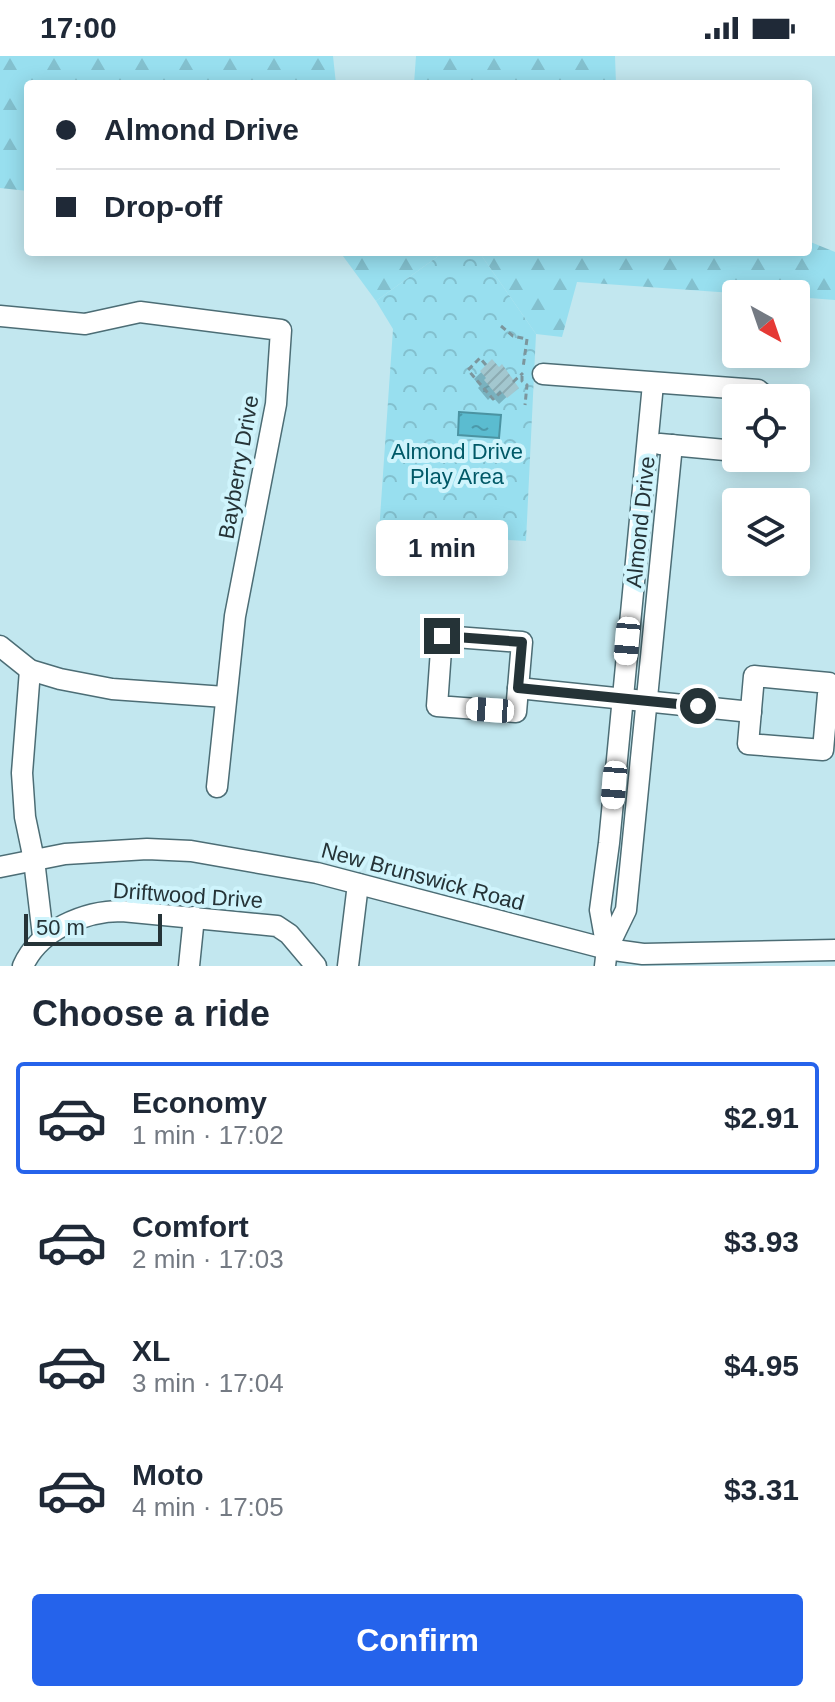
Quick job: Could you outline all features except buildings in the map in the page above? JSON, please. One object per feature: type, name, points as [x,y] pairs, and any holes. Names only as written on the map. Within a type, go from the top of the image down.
[{"type":"street","name":"Bayberry Drive","points":[[0,316],[85,324],[140,312],[281,330],[276,404],[235,616],[225,697]]},
{"type":"street","points":[[543,374],[722,388]]},
{"type":"street","name":"Almond Drive","points":[[606,958],[600,910],[653,384]]},
{"type":"street","name":"Almond Drive","points":[[646,442],[722,450]]},
{"type":"street","name":"Almond Drive","points":[[606,958],[626,910],[672,445]]},
{"type":"street","points":[[442,636],[522,642],[518,688],[516,712],[437,706],[442,636]]},
{"type":"street","points":[[0,646],[30,670],[112,689],[225,697],[217,787]]},
{"type":"street","points":[[23,966],[43,936],[34,860],[25,817],[22,773],[30,670]]},
{"type":"street","points":[[754,676],[829,683],[823,750],[748,744],[751,712],[754,676]]},
{"type":"street","points":[[518,688],[751,712]]},
{"type":"street","name":"New Brunswick Road","points":[[0,867],[65,854],[120,850],[191,851],[264,862],[358,884],[606,958],[643,954],[835,950]]},
{"type":"street","points":[[348,966],[358,884]]},
{"type":"street","name":"Driftwood Drive","points":[[43,936],[110,911],[277,926],[289,934],[316,966]]},
{"type":"street","points":[[189,966],[194,917]]},
{"type":"path","points":[[501,326],[513,336],[527,339],[522,381],[527,385],[525,405]]},
{"type":"path","points":[[486,365],[480,358],[468,370],[493,399],[501,392]]},
{"type":"green space","points":[[0,56],[333,56],[336,80],[24,80],[24,191],[0,188]]},
{"type":"green space","points":[[416,56],[615,56],[616,80],[414,80]]},
{"type":"green space","points":[[812,243],[835,252],[835,300],[810,298],[810,280],[722,280],[722,292],[577,282],[562,337],[536,334],[482,256],[812,256]]},
{"type":"green space","points":[[343,256],[438,256],[376,301]]},
{"type":"green space","name":"Almond Drive Play Area","points":[[438,256],[482,256],[536,334],[526,541],[379,532],[393,329],[376,301]]},
{"type":"water","points":[[459,412],[501,415],[499,438],[458,435]]},
{"type":"route","points":[[442,636],[522,642],[518,688],[698,706]]}]
